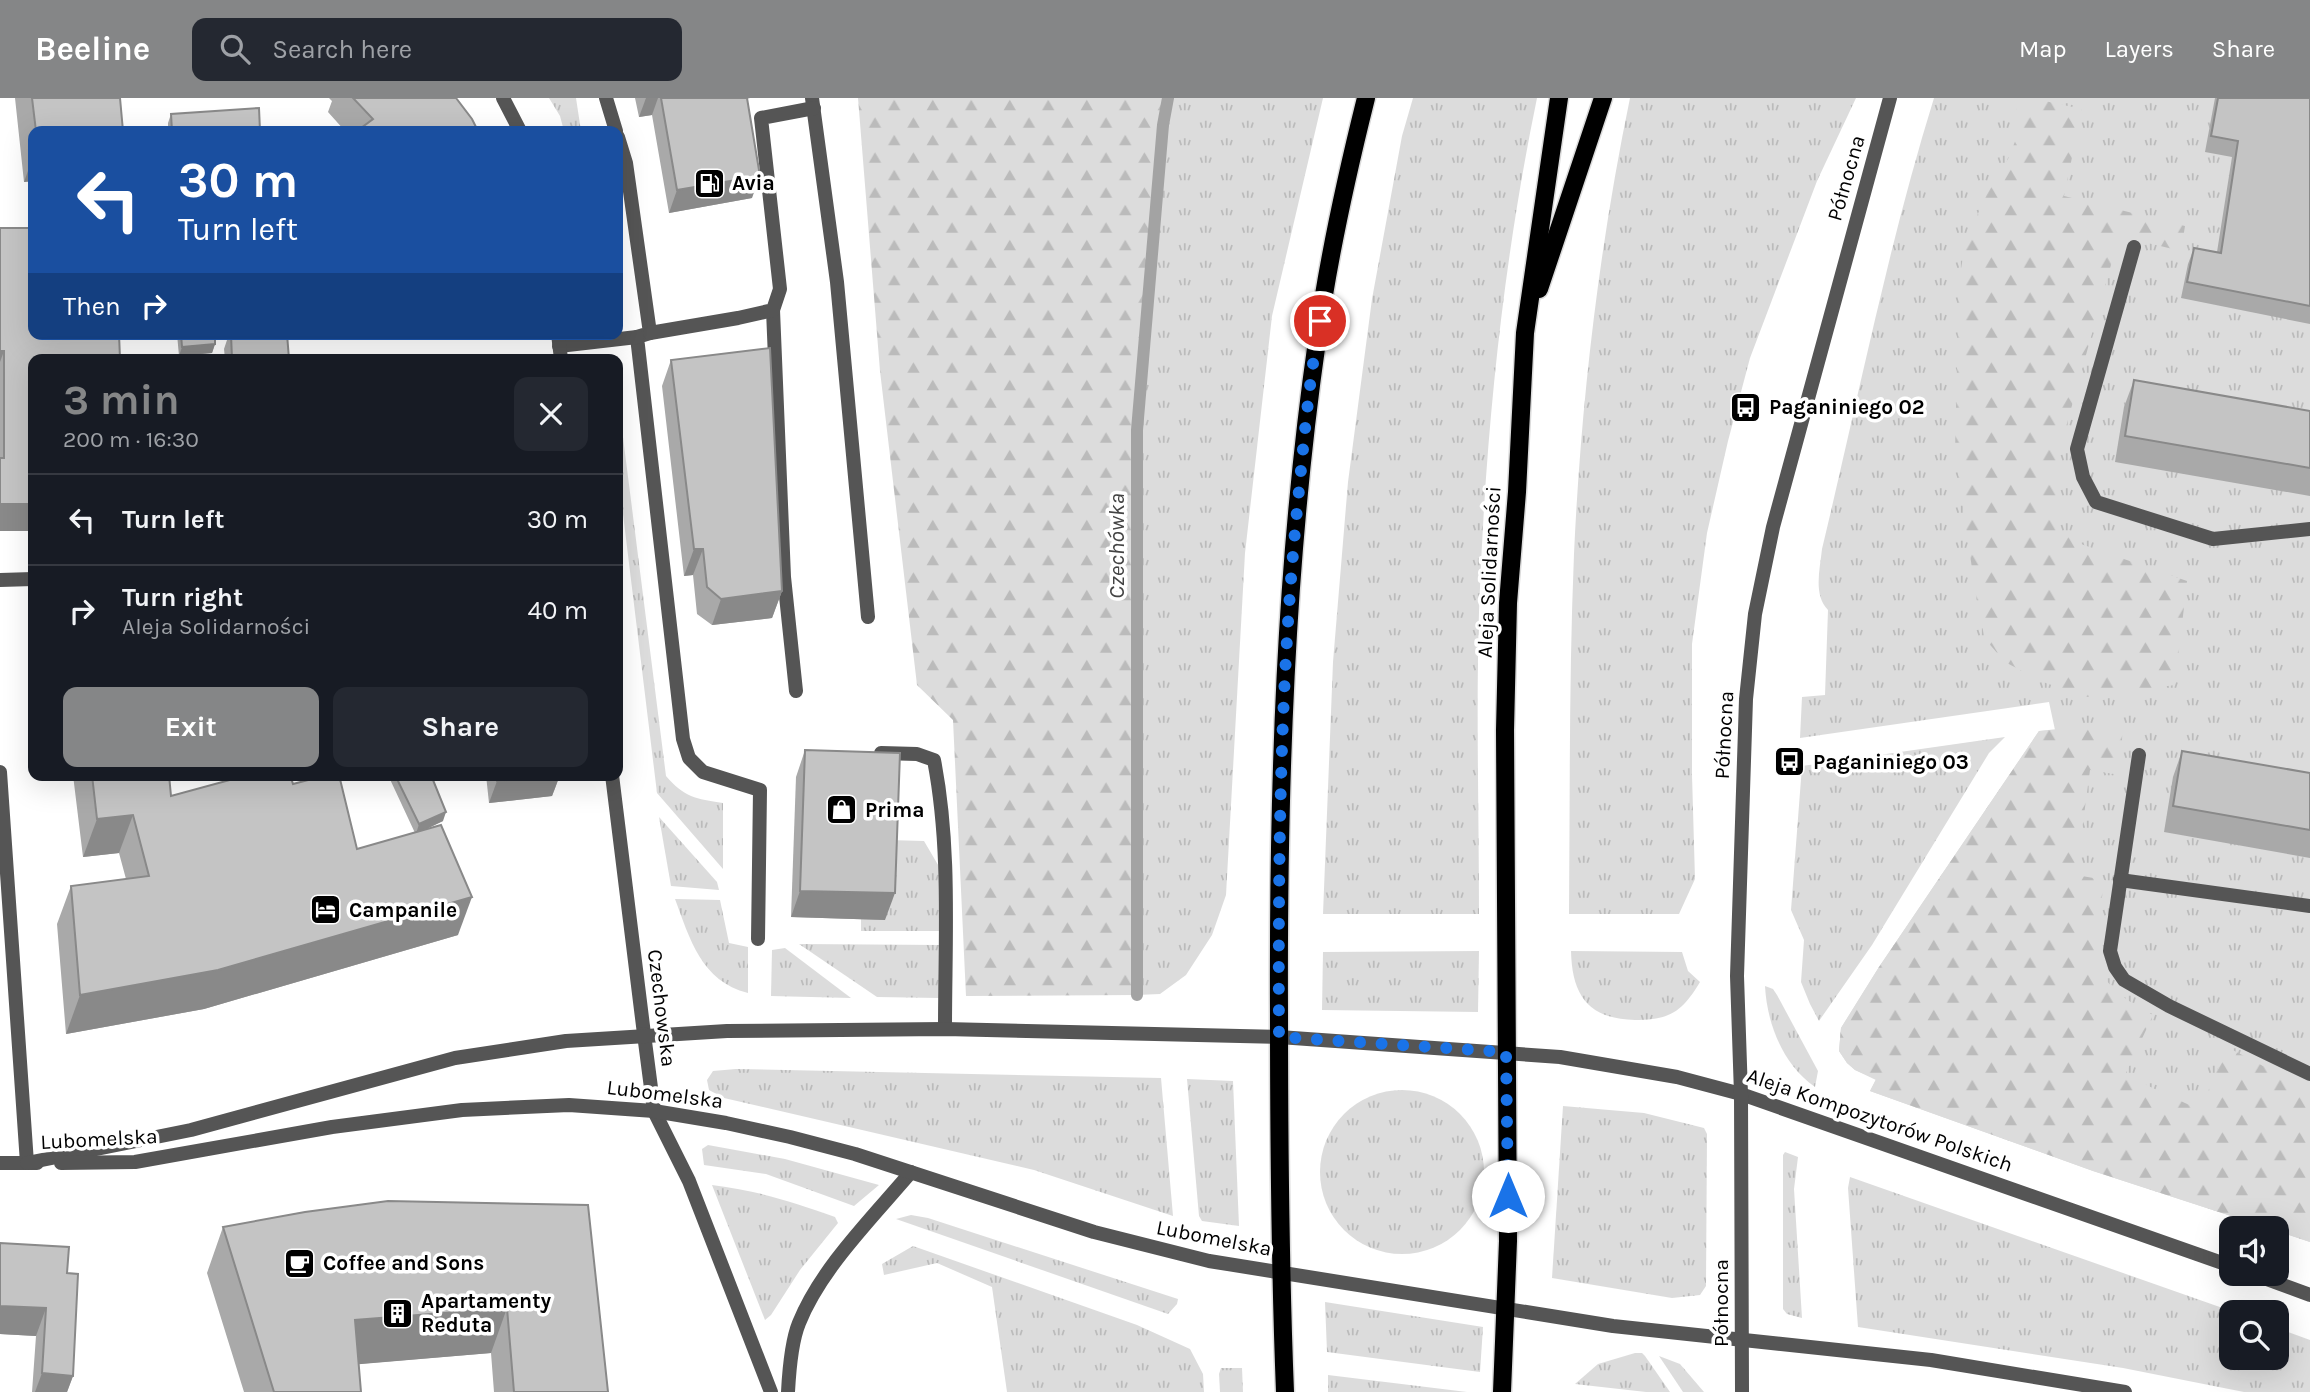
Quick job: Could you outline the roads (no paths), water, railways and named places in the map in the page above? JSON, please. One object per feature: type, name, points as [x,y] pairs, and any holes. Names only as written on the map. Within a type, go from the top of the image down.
[{"type":"main road","points":[[1285,1392],[1279,1037],[1282,737],[1296,522],[1317,340],[1340,207],[1366,98]]},
{"type":"main road","name":"Aleja Solidarności","points":[[1506,1309],[1508,1241],[1505,730],[1508,603],[1525,333],[1559,98]]},
{"type":"main road","points":[[1525,333],[1603,98]]},
{"type":"main road","points":[[1502,1392],[1506,1309]]},
{"type":"street","points":[[503,98],[517,126]]},
{"type":"street","points":[[606,98],[614,126]]},
{"type":"street","name":"Północna","points":[[1742,1392],[1741,1094],[1737,976],[1746,699],[1755,614],[1773,527],[1890,98]]},
{"type":"street","points":[[796,691],[784,577],[773,310],[779,289],[761,118],[813,103],[837,282],[868,617]]},
{"type":"street","points":[[623,153],[644,335],[683,739],[689,758],[703,772],[760,790],[758,939]]},
{"type":"street","points":[[2134,247],[2077,449],[2083,477],[2096,502],[2213,540],[2310,529]]},
{"type":"street","points":[[623,338],[773,310]]},
{"type":"street","points":[[559,346],[605,340]]},
{"type":"street","points":[[0,580],[28,579]]},
{"type":"street","points":[[881,753],[916,754],[934,760],[946,852],[945,1029]]},
{"type":"street","points":[[2140,754],[2110,951],[2115,967],[2124,980],[2169,1006],[2310,1074]]},
{"type":"street","points":[[0,772],[27,1163]]},
{"type":"street","name":"Czechowska","points":[[613,781],[654,1111],[689,1181],[771,1392]]},
{"type":"street","points":[[2120,880],[2310,906]]},
{"type":"street","name":"Lubomelska","points":[[27,1163],[191,1130],[455,1058],[555,1042],[644,1034],[727,1031],[945,1029],[1279,1037]]},
{"type":"street","name":"Aleja Kompozytorów Polskich","points":[[1279,1037],[1506,1052],[1677,1077],[1741,1094],[2219,1262]]},
{"type":"street","name":"Lubomelska","points":[[0,1163],[135,1162],[332,1127],[462,1110],[569,1105],[654,1111],[790,1137],[911,1172],[1154,1249],[1198,1259],[1506,1309]]},
{"type":"street","points":[[788,1392],[798,1325],[816,1289],[867,1221],[911,1172]]},
{"type":"street","points":[[2286,1286],[2310,1295]]},
{"type":"street","points":[[1506,1309],[1613,1326],[1931,1360],[2125,1392]]},
{"type":"waterway","name":"Czechówka","points":[[1137,995],[1137,430],[1163,125],[1168,98]]},
{"type":"place","name":"Avia","points":[[709,183]]},
{"type":"place","name":"Paganiniego 02","points":[[1746,407]]},
{"type":"place","name":"Paganiniego 03","points":[[1790,762]]},
{"type":"place","name":"Prima","points":[[842,810]]},
{"type":"place","name":"Campanile","points":[[326,910]]},
{"type":"place","name":"Coffee and Sons","points":[[300,1263]]},
{"type":"place","name":"Apartamenty Reduta","points":[[398,1313]]}]
